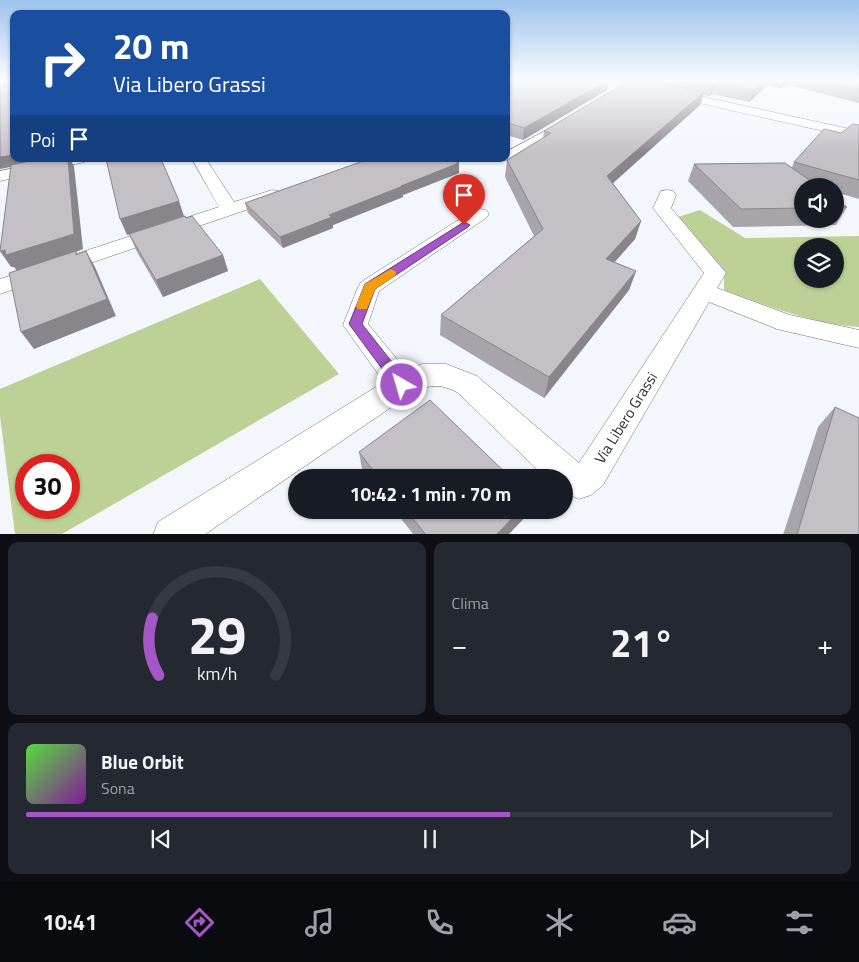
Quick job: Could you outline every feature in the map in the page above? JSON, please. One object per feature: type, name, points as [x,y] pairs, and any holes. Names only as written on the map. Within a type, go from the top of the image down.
[{"type":"street","points":[[721,105],[791,119],[859,136]]},
{"type":"street","points":[[510,156],[580,115]]},
{"type":"street","points":[[0,176],[66,162]]},
{"type":"street","points":[[201,162],[230,210]]},
{"type":"street","points":[[0,287],[288,190]]},
{"type":"street","name":"Via Libero Grassi","points":[[171,534],[402,385],[422,375],[446,374],[467,384],[562,471],[579,483],[591,474],[716,273],[662,208],[667,195]]},
{"type":"street","points":[[402,385],[355,324],[370,287],[480,214]]},
{"type":"street","points":[[704,292],[786,323],[859,339]]},
{"type":"green space","points":[[700,210],[745,238],[859,236],[859,327],[808,318],[773,308],[724,290],[724,276],[675,218]]},
{"type":"green space","points":[[260,279],[339,374],[62,534],[15,534],[0,416],[0,389]]},
{"type":"building","points":[[0,105],[10,105],[10,156],[0,157]]},
{"type":"building","points":[[510,105],[565,105],[524,128],[510,123]]},
{"type":"building","points":[[588,105],[689,105],[607,176],[641,221],[606,259],[636,271],[549,377],[441,315],[543,229],[508,162],[510,162],[510,158],[551,133],[544,131]]},
{"type":"building","points":[[853,124],[859,125],[859,180],[794,162],[824,129],[841,133]]},
{"type":"building","points":[[26,162],[68,162],[74,234],[6,255],[5,250],[0,251],[11,165]]},
{"type":"building","points":[[107,162],[162,162],[179,201],[120,219]]},
{"type":"building","points":[[361,162],[459,163],[329,215],[332,217],[280,237],[245,203]]},
{"type":"building","points":[[785,163],[807,178],[794,178],[794,208],[741,209],[694,164]]},
{"type":"building","points":[[185,216],[186,218],[192,216],[223,255],[156,280],[129,234]]},
{"type":"building","points":[[76,251],[76,255],[86,251],[107,299],[21,332],[9,273]]},
{"type":"building","points":[[430,400],[502,469],[372,469],[359,452]]},
{"type":"building","points":[[835,407],[859,418],[859,534],[797,534]]},
{"type":"building","points":[[413,519],[511,519],[497,534],[425,534]]},
{"type":"slow traffic","points":[[362,306],[370,287],[391,273]]},
{"type":"route","points":[[402,385],[355,324],[370,287],[464,225]]}]
